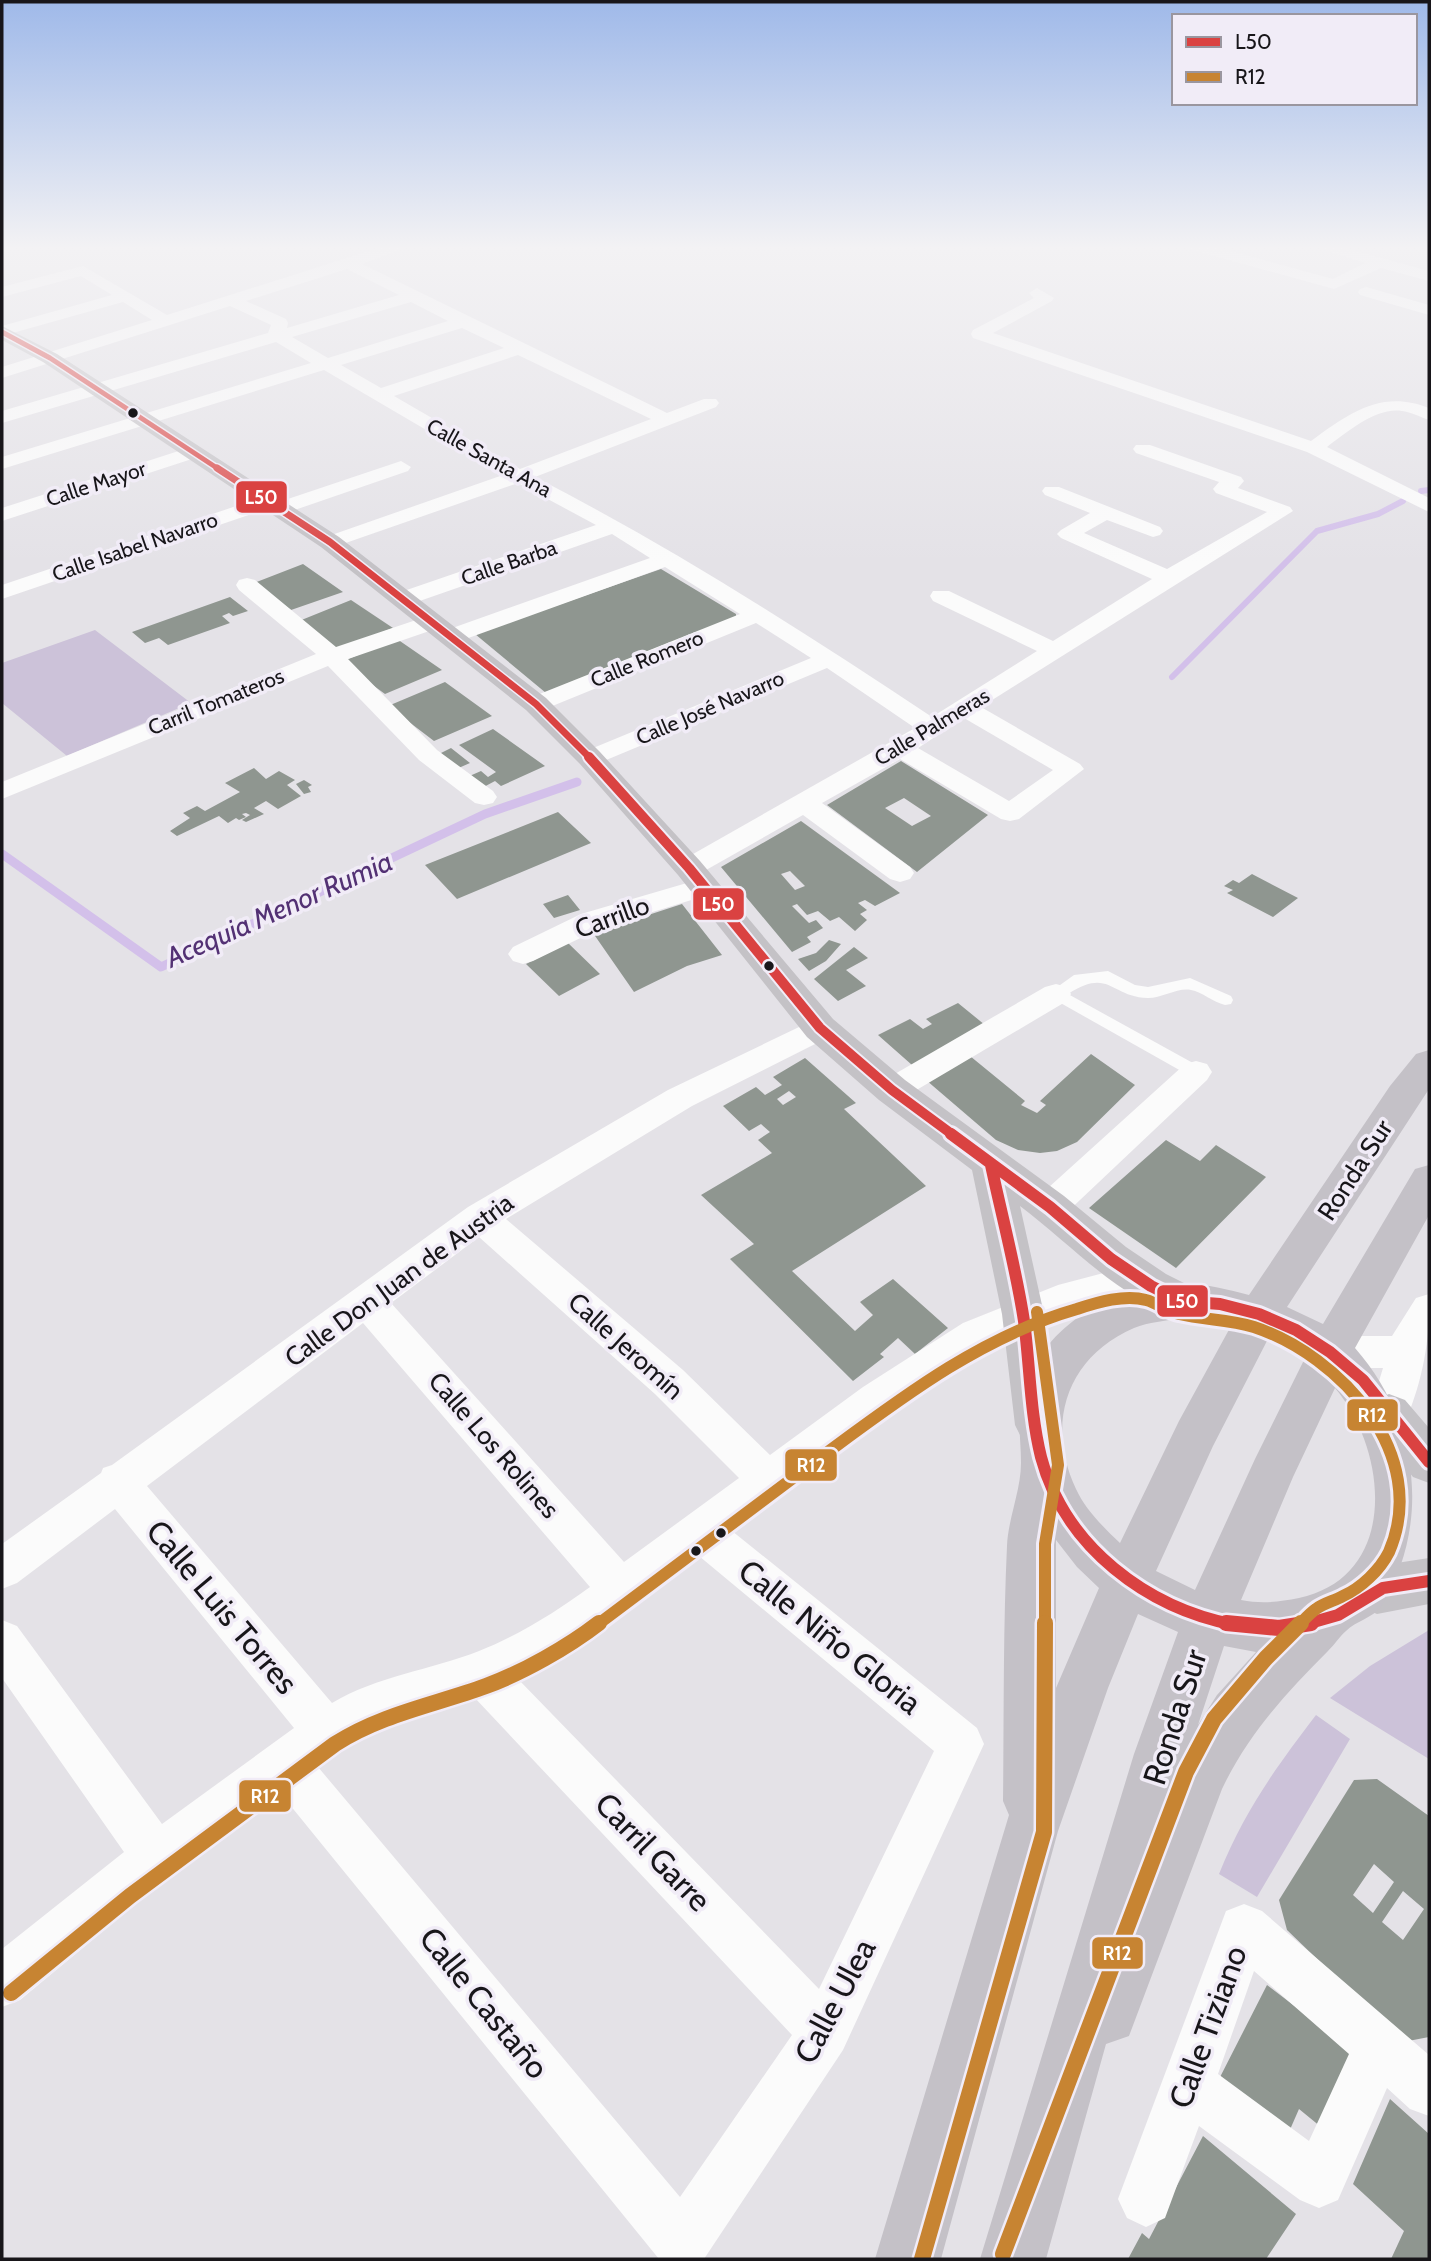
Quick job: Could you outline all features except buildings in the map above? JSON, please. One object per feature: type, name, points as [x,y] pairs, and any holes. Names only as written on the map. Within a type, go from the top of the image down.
[{"type":"main road","points":[[38,352],[330,542],[536,704],[590,758],[696,877],[820,1028],[892,1090],[1050,1208],[1089,1243],[1166,1294]]},
{"type":"main road","name":"Ronda Sur","points":[[908,2259],[1030,1831],[1082,1688],[1127,1580],[1195,1435],[1259,1314],[1403,1096],[1429,1063]]},
{"type":"main road","points":[[991,1165],[1023,1314],[1042,1449],[1031,1543],[1030,1831]]},
{"type":"main road","name":"Ronda Sur","points":[[1015,2259],[1161,1754],[1208,1619],[1271,1474],[1330,1352],[1429,1180]]},
{"type":"main road","name":"Ronda Sur","points":[[1166,1294],[1259,1314],[1296,1330],[1330,1352],[1363,1380],[1389,1414],[1406,1451],[1415,1488],[1413,1526],[1400,1561],[1377,1590],[1353,1607],[1324,1620],[1269,1628],[1208,1619],[1166,1604],[1127,1580],[1093,1550],[1062,1509],[1042,1449],[1042,1404],[1050,1378],[1064,1354],[1083,1335],[1106,1320],[1166,1294]]},
{"type":"main road","points":[[1389,1414],[1429,1462]]},
{"type":"main road","points":[[1377,1590],[1429,1581]]},
{"type":"main road","points":[[1015,2259],[1199,1777],[1226,1727],[1276,1668],[1324,1620]]},
{"type":"street","points":[[2,373],[70,352]]},
{"type":"street","points":[[2,417],[221,352]]},
{"type":"street","name":"Calle Santa Ana","points":[[304,352],[519,476],[614,526],[759,614],[932,728]]},
{"type":"street","points":[[2,463],[362,352]]},
{"type":"street","points":[[379,395],[511,352]]},
{"type":"street","points":[[524,352],[667,420]]},
{"type":"street","points":[[1030,352],[1314,448],[1429,506]]},
{"type":"street","points":[[330,542],[519,476],[710,403]]},
{"type":"street","points":[[1314,448],[1374,410],[1389,405],[1402,405],[1429,414]]},
{"type":"street","name":"Calle Palmeras","points":[[696,877],[804,803],[900,748],[1168,578],[1283,511],[1223,489],[1234,481],[1143,450]]},
{"type":"street","name":"Calle Mayor","points":[[2,515],[191,453]]},
{"type":"street","name":"Calle Isabel Navarro","points":[[2,592],[401,467]]},
{"type":"street","points":[[1052,491],[1153,531]]},
{"type":"street","points":[[1105,513],[1068,534],[1168,578]]},
{"type":"street","name":"Calle Barba","points":[[403,599],[614,526]]},
{"type":"street","name":"Carril Tomateros","points":[[2,791],[332,656],[443,629],[667,559]]},
{"type":"street","points":[[247,585],[332,656],[428,755],[484,797]]},
{"type":"street","points":[[941,596],[1054,650]]},
{"type":"street","name":"Calle Romero","points":[[536,704],[759,614]]},
{"type":"street","name":"Calle José Navarro","points":[[590,758],[829,659]]},
{"type":"street","points":[[900,748],[1010,813],[1071,769],[965,708]]},
{"type":"street","points":[[804,803],[900,873]]},
{"type":"street","name":"Carrillo","points":[[523,954],[696,877]]},
{"type":"street","points":[[892,1090],[1053,996]]},
{"type":"street","name":"Calle Don Juan de Austria","points":[[2,1569],[117,1481],[367,1302],[480,1217],[680,1098],[820,1028]]},
{"type":"street","points":[[1050,1208],[1196,1072]]},
{"type":"street","name":"Calle Jeromín","points":[[480,1217],[668,1382],[767,1479]]},
{"type":"street","points":[[2,1982],[57,1934],[157,1857],[327,1732],[354,1716],[395,1699],[481,1673],[544,1642],[767,1479],[976,1334],[1071,1296],[1107,1287],[1135,1284],[1166,1294]]},
{"type":"street","name":"Calle Los Rolines","points":[[367,1302],[620,1589]]},
{"type":"street","points":[[1389,1414],[1410,1337],[1429,1309]]},
{"type":"street","points":[[1330,1352],[1396,1352],[1408,1347]]},
{"type":"street","name":"Calle Luis Torres","points":[[117,1481],[327,1732]]},
{"type":"street","name":"Calle Niño Gloria","points":[[699,1530],[961,1744]]},
{"type":"street","points":[[2,1641],[157,1857]]},
{"type":"street","name":"Carril Garre","points":[[481,1673],[825,2032]]},
{"type":"street","name":"Calle Ulea","points":[[682,2244],[825,2032],[961,1744]]},
{"type":"street","name":"Calle Castaño","points":[[285,1763],[682,2244]]},
{"type":"street","name":"Calle Tiziano","points":[[1146,2199],[1244,1929],[1429,2090]]},
{"type":"street","points":[[1187,2084],[1319,2181],[1380,2047]]},
{"type":"lane","points":[[1196,1072],[1053,996],[1080,979],[1108,976],[1130,991],[1160,993],[1189,983],[1225,1000]]},
{"type":"shaded area","points":[[95,630],[191,703],[67,756],[2,703],[2,663]]},
{"type":"shaded area","points":[[1429,1630],[1429,1759],[1330,1698],[1370,1666]]},
{"type":"shaded area","points":[[1316,1715],[1350,1739],[1257,1897],[1219,1874],[1239,1830],[1262,1791]]},
{"type":"waterway","name":"Acequia Menor Rumia","points":[[1421,491],[1429,490]]},
{"type":"waterway","name":"Acequia Menor Rumia","points":[[1172,677],[1317,531],[1378,514],[1403,501]]},
{"type":"waterway","name":"Acequia Menor Rumia","points":[[2,854],[161,967],[485,814],[577,782]]},
{"type":"transit line","name":"L50","points":[[38,352],[330,542],[536,704],[590,758],[689,868],[820,1028],[892,1090],[1050,1207],[1111,1259],[1151,1286],[1181,1301],[1220,1304],[1259,1314],[1296,1330],[1330,1352],[1363,1380],[1429,1462]]},
{"type":"transit line","name":"L50","points":[[991,1165],[1021,1301],[1033,1411],[1041,1456],[1056,1498],[1073,1526],[1095,1552],[1121,1575],[1180,1610],[1213,1621],[1246,1627],[1279,1628],[1319,1622],[1347,1611],[1383,1588],[1429,1581]]},
{"type":"transit line","name":"R12","points":[[11,1993],[130,1896],[335,1744],[359,1729],[400,1712],[487,1686],[521,1670],[590,1630],[885,1410],[983,1346],[1075,1309],[1117,1299],[1147,1300],[1177,1314],[1218,1318],[1254,1327],[1289,1342],[1322,1363],[1353,1390],[1377,1421],[1393,1456],[1401,1489],[1399,1523],[1388,1554],[1367,1580],[1346,1595],[1315,1609],[1266,1658],[1214,1719],[1186,1772],[1003,2254]]},
{"type":"transit line","name":"R12","points":[[922,2259],[1044,1832],[1045,1544],[1058,1465],[1037,1312]]}]
